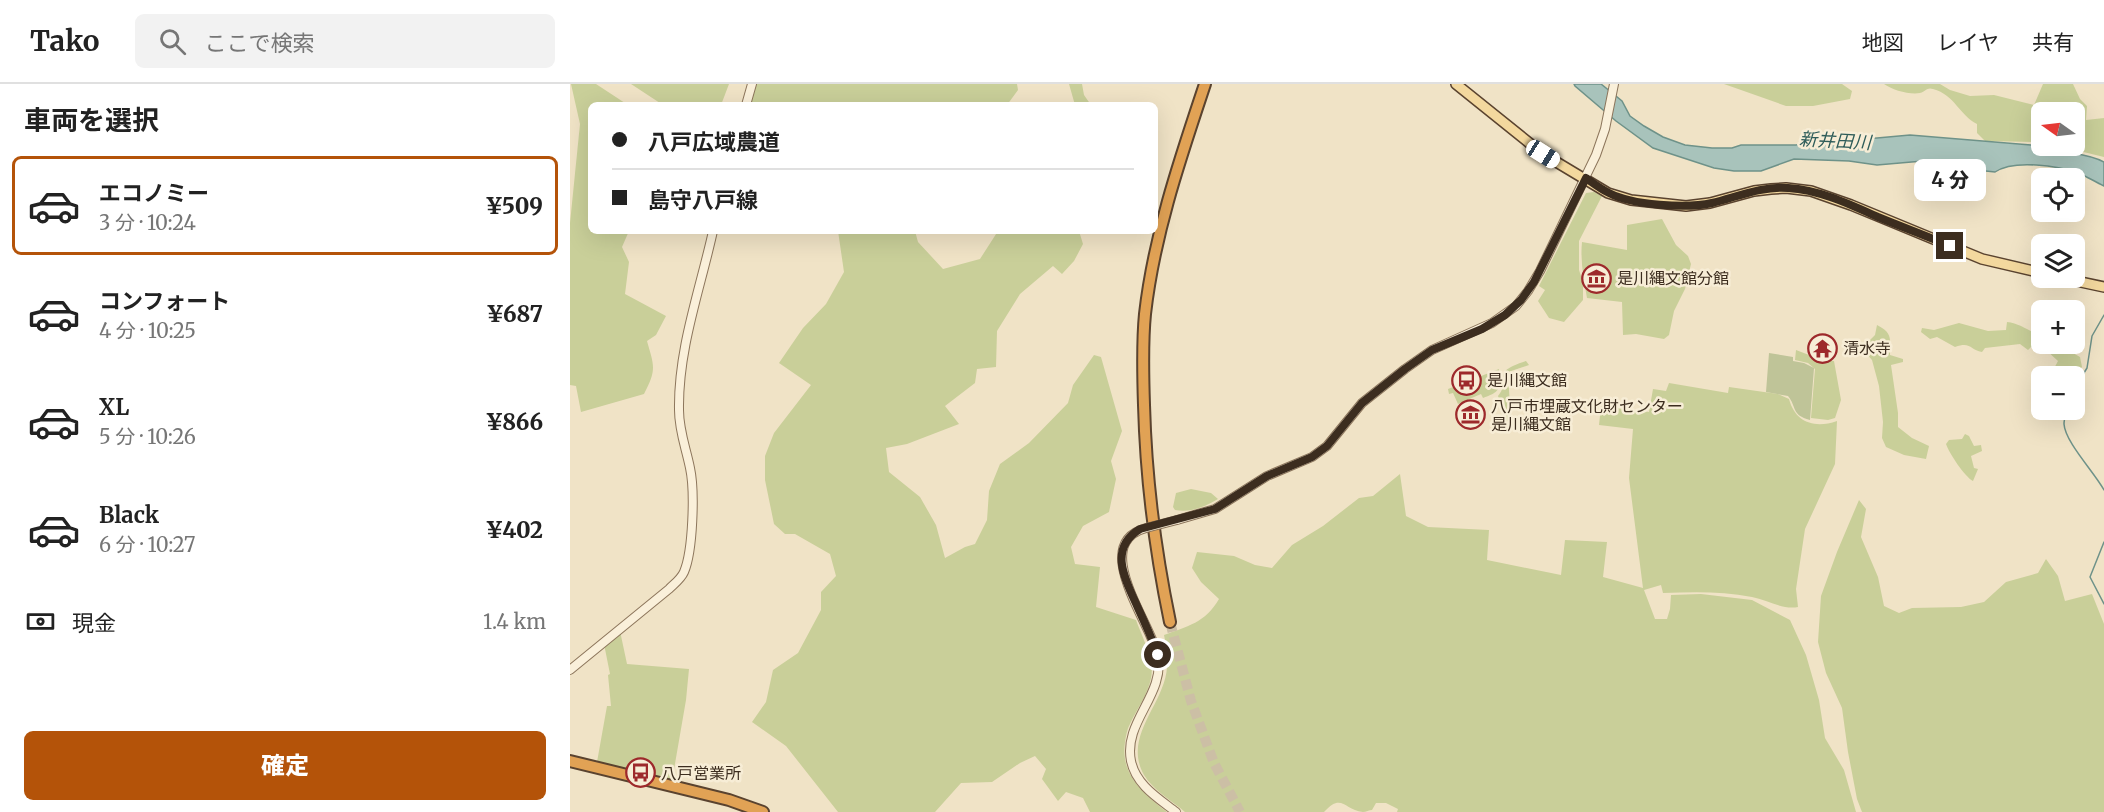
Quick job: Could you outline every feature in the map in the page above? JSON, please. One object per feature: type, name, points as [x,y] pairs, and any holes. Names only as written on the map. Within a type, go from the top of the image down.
[{"type":"highway","points":[[1170,622],[1151,511],[1144,431],[1144,333],[1161,228],[1205,84]]},
{"type":"highway","points":[[570,761],[729,800],[763,812]]},
{"type":"main road","points":[[1456,84],[1543,154],[1618,197],[1656,204],[1686,206],[1710,203],[1754,191],[1786,188],[1811,191],[1982,259],[2031,270]]},
{"type":"main road","points":[[2085,283],[2104,287]]},
{"type":"street","points":[[747,102],[752,84]]},
{"type":"street","points":[[1176,812],[1144,786],[1133,770],[1131,739],[1152,695],[1159,667],[1154,644],[1125,579],[1121,557],[1123,548],[1132,534],[1215,509],[1267,476],[1312,457],[1327,446],[1362,403],[1405,369],[1432,350],[1492,323],[1515,306],[1540,271],[1586,178],[1605,129],[1614,84]]},
{"type":"street","points":[[570,670],[674,584],[685,571],[690,543],[693,499],[690,469],[680,431],[680,387],[688,326],[712,234]]},
{"type":"green space","points":[[571,84],[596,84],[623,102],[588,102],[588,234],[628,234],[622,247],[629,262],[625,294],[666,316],[656,335],[647,341],[653,373],[644,394],[581,412],[576,386],[570,385],[570,223],[580,124]]},
{"type":"green space","points":[[631,84],[729,84],[722,102],[658,102]]},
{"type":"green space","points":[[756,84],[1017,84],[1018,90],[1009,102],[751,102]]},
{"type":"green space","points":[[1069,84],[1082,84],[1084,95],[1089,102],[1074,102]]},
{"type":"green space","points":[[1724,84],[1842,84],[1852,91],[1850,99],[1813,106],[1786,106]]},
{"type":"green space","points":[[1884,84],[1940,84],[1950,90],[1970,96],[1994,95],[2031,104],[2031,142],[1985,141],[1977,133],[1977,124],[1940,92],[1929,88],[1920,93],[1906,93]]},
{"type":"green space","points":[[2043,84],[2073,84],[2083,102],[2035,102]]},
{"type":"green space","points":[[2085,104],[2087,106],[2086,120],[2104,118],[2104,157],[2085,152]]},
{"type":"green space","points":[[1594,192],[1602,196],[1579,241],[1579,270],[1583,282],[1583,300],[1564,322],[1549,318],[1538,301],[1545,290],[1539,286],[1586,193]]},
{"type":"green space","points":[[1662,219],[1676,245],[1688,256],[1691,264],[1685,289],[1674,311],[1669,335],[1664,339],[1636,334],[1623,335],[1622,302],[1587,298],[1582,263],[1582,242],[1627,250],[1627,225]]},
{"type":"green space","points":[[838,234],[916,234],[918,242],[943,269],[980,259],[996,234],[1080,234],[1083,244],[1074,261],[1062,274],[1053,266],[1020,294],[997,331],[996,367],[977,369],[975,383],[945,406],[959,424],[907,444],[886,448],[889,472],[920,497],[936,525],[945,558],[975,544],[987,520],[989,491],[1000,464],[1029,443],[1068,403],[1073,385],[1094,355],[1101,357],[1122,431],[1111,461],[1116,479],[1109,512],[1083,526],[1071,547],[1075,564],[1100,567],[1096,607],[1136,620],[1147,649],[1152,671],[1150,684],[1128,728],[1124,754],[1130,774],[1136,783],[1167,812],[1090,812],[1083,798],[1066,792],[1058,801],[1042,779],[1046,769],[1035,756],[992,782],[961,783],[935,812],[838,812],[786,746],[752,722],[766,702],[773,670],[798,653],[821,610],[821,592],[836,576],[830,554],[795,534],[785,534],[774,524],[765,480],[765,456],[774,433],[811,385],[779,363],[803,328],[826,304],[844,272]]},
{"type":"green space","points":[[2007,322],[2031,332],[2031,347],[2028,350],[2020,344],[1985,348],[1982,352],[1967,345],[1955,347],[1937,337],[1930,339],[1921,332],[1922,328],[1934,330],[1959,323],[1988,331],[2006,330]]},
{"type":"green space","points":[[1877,325],[1888,334],[1890,355],[1903,359],[1903,362],[1891,365],[1898,427],[1912,438],[1929,446],[1926,459],[1904,455],[1886,447],[1882,438],[1883,422],[1879,386],[1872,360],[1865,352],[1866,344],[1875,335]]},
{"type":"green space","points":[[1796,350],[1809,355],[1811,359],[1834,361],[1841,400],[1835,418],[1828,420],[1811,418],[1815,369],[1808,363],[1795,360]]},
{"type":"green space","points":[[1769,353],[1793,357],[1793,361],[1814,368],[1810,420],[1797,413],[1788,396],[1766,392]]},
{"type":"green space","points":[[2050,354],[2075,354],[2080,357],[2082,366],[2055,366],[2058,361]]},
{"type":"green space","points":[[1526,361],[1529,365],[1508,372],[1511,424],[1508,426],[1498,396],[1504,384],[1503,376],[1507,369]]},
{"type":"green space","points":[[1499,369],[1499,388],[1494,393],[1483,398],[1481,394],[1458,404],[1453,393],[1449,394],[1448,389]]},
{"type":"green space","points":[[1669,383],[1728,393],[1729,387],[1778,394],[1789,399],[1796,413],[1807,422],[1821,424],[1837,421],[1835,464],[1805,529],[1796,589],[1798,607],[1792,608],[1752,597],[1730,594],[1663,593],[1661,585],[1644,590],[1655,619],[1667,619],[1671,595],[1701,594],[1752,600],[1790,620],[1806,655],[1819,700],[1825,738],[1844,770],[1856,812],[1397,812],[1398,809],[1386,803],[1376,803],[1372,810],[1363,812],[1335,803],[1324,812],[1185,812],[1144,775],[1139,761],[1138,747],[1146,720],[1165,681],[1167,659],[1164,635],[1202,619],[1219,599],[1201,582],[1192,568],[1197,552],[1234,556],[1255,565],[1272,568],[1292,545],[1323,526],[1359,498],[1373,496],[1400,474],[1406,516],[1428,527],[1489,530],[1487,560],[1561,575],[1565,540],[1607,542],[1603,577],[1643,588],[1629,478],[1633,429],[1599,425],[1601,406],[1649,412],[1653,389],[1666,391]]},
{"type":"green space","points":[[1965,434],[1969,436],[1974,446],[1981,445],[1982,451],[1971,456],[1974,468],[1978,469],[1973,481],[1966,475],[1946,444],[1949,440],[1962,439]]},
{"type":"green space","points":[[1191,489],[1211,493],[1218,499],[1197,509],[1175,510],[1173,507],[1176,493]]},
{"type":"green space","points":[[1859,500],[1866,509],[1861,537],[1878,577],[1884,606],[1899,613],[1912,608],[1961,607],[1984,602],[2006,582],[2038,573],[2046,559],[2058,576],[2065,601],[2092,594],[2104,624],[2104,812],[1862,812],[1857,799],[1842,708],[1826,673],[1818,642],[1821,596]]},
{"type":"green space","points":[[620,631],[627,664],[689,669],[672,781],[597,762],[607,706],[611,706],[608,675],[610,674],[604,644]]},
{"type":"water","name":"新井田川","points":[[1574,84],[1601,84],[1622,101],[1630,116],[1663,137],[1685,145],[1732,148],[1741,145],[1796,145],[1804,141],[1855,140],[1910,135],[2031,145],[2031,156],[2085,155],[2104,162],[2104,186],[2085,176],[2085,168],[2036,165],[2013,166],[1995,172],[1923,161],[1877,165],[1849,161],[1794,159],[1761,171],[1714,168],[1653,148],[1616,121]]},
{"type":"waterway","points":[[2085,371],[2092,336],[2104,315]]},
{"type":"waterway","points":[[2065,420],[2069,440],[2104,490]]},
{"type":"waterway","points":[[2104,542],[2090,577],[2104,604]]},
{"type":"tunnel","points":[[1170,622],[1191,701],[1214,763],[1240,812]]},
{"type":"place","name":"是川縄文館分館","points":[[1596,278]]},
{"type":"place","name":"清水寺","points":[[1822,348]]},
{"type":"place","name":"是川縄文館","points":[[1466,380]]},
{"type":"place","name":"八戸市埋蔵文化財センター 是川縄文館","points":[[1470,415]]},
{"type":"place","name":"八戸営業所","points":[[640,773]]},
{"type":"route","points":[[1158,655],[1122,568],[1123,548],[1132,534],[1140,529],[1215,509],[1267,476],[1312,457],[1327,446],[1362,403],[1387,382],[1432,350],[1482,329],[1505,315],[1521,300],[1534,282],[1586,178],[1618,197],[1656,204],[1686,206],[1710,203],[1754,191],[1786,188],[1811,191],[1950,246]]}]
